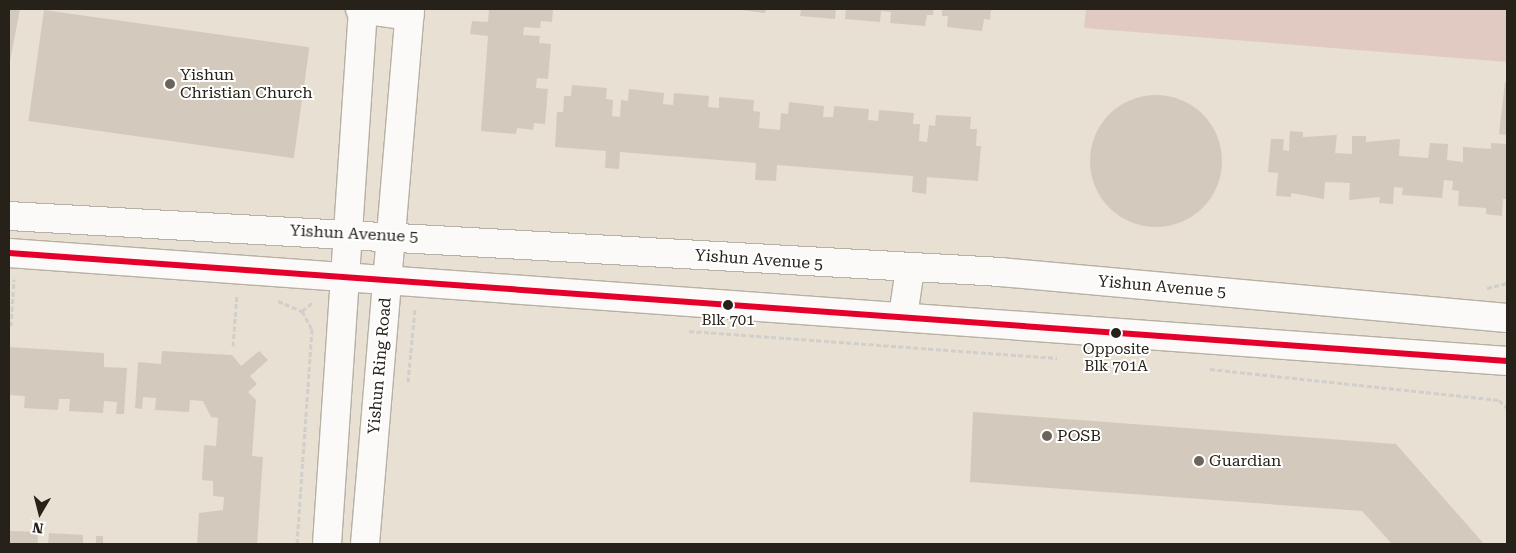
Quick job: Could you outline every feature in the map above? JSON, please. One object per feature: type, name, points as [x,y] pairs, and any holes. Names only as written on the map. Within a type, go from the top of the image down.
[{"type":"main road","points":[[327,544],[362,9],[410,12]]},
{"type":"main road","name":"Yishun Ring Road","points":[[365,544],[410,12]]},
{"type":"main road","name":"Yishun Avenue 5","points":[[9,216],[392,235],[910,269],[1000,272],[1507,318]]},
{"type":"main road","points":[[9,253],[388,278],[1507,361]]},
{"type":"main road","points":[[903,316],[910,269]]},
{"type":"main road","points":[[1472,315],[1507,301]]},
{"type":"main road","points":[[1466,357],[1507,382]]},
{"type":"path","points":[[11,326],[14,294]]},
{"type":"path","points":[[233,346],[235,314]]},
{"type":"path","points":[[297,544],[312,329]]},
{"type":"path","points":[[1201,368],[1499,400],[1507,408]]},
{"type":"shaded area","points":[[1086,9],[1507,9],[1507,62],[1084,28]]},
{"type":"building","points":[[9,9],[20,9],[10,61],[9,61]]},
{"type":"building","points":[[489,9],[553,9],[552,22],[541,21],[540,28],[524,27],[523,35],[540,36],[539,43],[551,44],[548,79],[537,78],[536,88],[548,89],[545,124],[534,123],[533,130],[517,128],[516,134],[481,131],[488,36],[470,34],[472,21],[488,22]]},
{"type":"building","points":[[733,9],[766,9],[765,13]]},
{"type":"building","points":[[801,9],[836,9],[835,19],[800,16]]},
{"type":"building","points":[[846,9],[934,9],[933,15],[927,15],[925,26],[890,23],[891,12],[881,11],[880,22],[845,19]]},
{"type":"building","points":[[942,9],[991,9],[990,20],[984,19],[982,31],[947,27],[948,16],[942,16]]},
{"type":"building","name":"Yishun Christian Church","points":[[44,10],[309,47],[294,158],[28,121]]},
{"type":"building","points":[[1505,82],[1507,82],[1507,135],[1499,134]]},
{"type":"building","points":[[572,85],[607,88],[606,99],[613,100],[612,116],[620,117],[621,100],[628,101],[629,89],[664,93],[663,104],[673,105],[674,93],[709,96],[708,107],[719,108],[719,97],[754,100],[753,111],[760,112],[759,128],[780,130],[781,113],[788,114],[789,102],[824,106],[823,117],[833,117],[834,106],[869,109],[868,120],[878,121],[879,110],[914,113],[913,124],[920,124],[919,141],[927,142],[929,125],[935,126],[936,115],[971,117],[970,129],[977,129],[976,146],[981,146],[978,181],[927,177],[926,194],[912,192],[913,176],[777,165],[776,181],[755,180],[756,163],[620,152],[619,169],[605,168],[606,151],[555,147],[557,112],[563,112],[564,96],[571,96]]},
{"type":"building","points":[[1156,95],[1169,96],[1181,100],[1203,114],[1217,136],[1221,148],[1221,174],[1217,186],[1203,208],[1181,222],[1169,226],[1156,227],[1143,226],[1131,222],[1109,208],[1095,186],[1091,174],[1090,161],[1091,148],[1095,136],[1109,114],[1131,100],[1143,96]]},
{"type":"building","points":[[1290,131],[1303,132],[1303,137],[1337,135],[1335,153],[1352,154],[1352,136],[1366,136],[1366,142],[1400,139],[1399,156],[1428,158],[1430,143],[1448,144],[1447,160],[1463,162],[1463,147],[1491,149],[1491,143],[1507,144],[1507,199],[1503,199],[1502,216],[1486,214],[1486,208],[1458,206],[1459,191],[1452,190],[1453,181],[1444,180],[1442,198],[1402,195],[1403,188],[1394,187],[1393,204],[1379,203],[1380,197],[1349,200],[1350,183],[1325,182],[1324,199],[1291,193],[1291,197],[1276,196],[1278,173],[1268,172],[1271,139],[1284,139],[1283,150],[1289,151]]},
{"type":"building","points":[[9,347],[104,353],[104,367],[127,368],[124,414],[116,414],[117,402],[104,401],[103,413],[69,411],[70,399],[59,399],[58,410],[24,408],[25,396],[9,395]]},
{"type":"building","points":[[162,351],[232,355],[241,366],[259,351],[268,360],[250,376],[257,384],[248,392],[256,400],[252,456],[263,457],[257,544],[197,544],[199,513],[223,510],[224,497],[213,496],[213,481],[202,480],[204,445],[216,446],[218,418],[211,417],[203,401],[190,400],[189,412],[155,410],[156,398],[143,397],[142,409],[135,408],[138,362],[161,364]]},
{"type":"building","points":[[973,412],[1396,444],[1484,544],[1392,544],[1362,511],[970,482]]},
{"type":"building","points":[[9,531],[38,532],[38,544],[9,544]]},
{"type":"building","points":[[49,533],[83,535],[83,544],[48,544]]},
{"type":"building","points":[[96,536],[103,536],[103,544],[96,544]]},
{"type":"transit line","points":[[9,253],[1507,361]]},
{"type":"place","name":"Yishun Christian Church","points":[[170,84]]},
{"type":"place","name":"Blk 701","points":[[728,305]]},
{"type":"place","name":"Opposite Blk 701A","points":[[1116,333]]},
{"type":"place","name":"POSB","points":[[1047,436]]},
{"type":"place","name":"Guardian","points":[[1199,461]]}]
